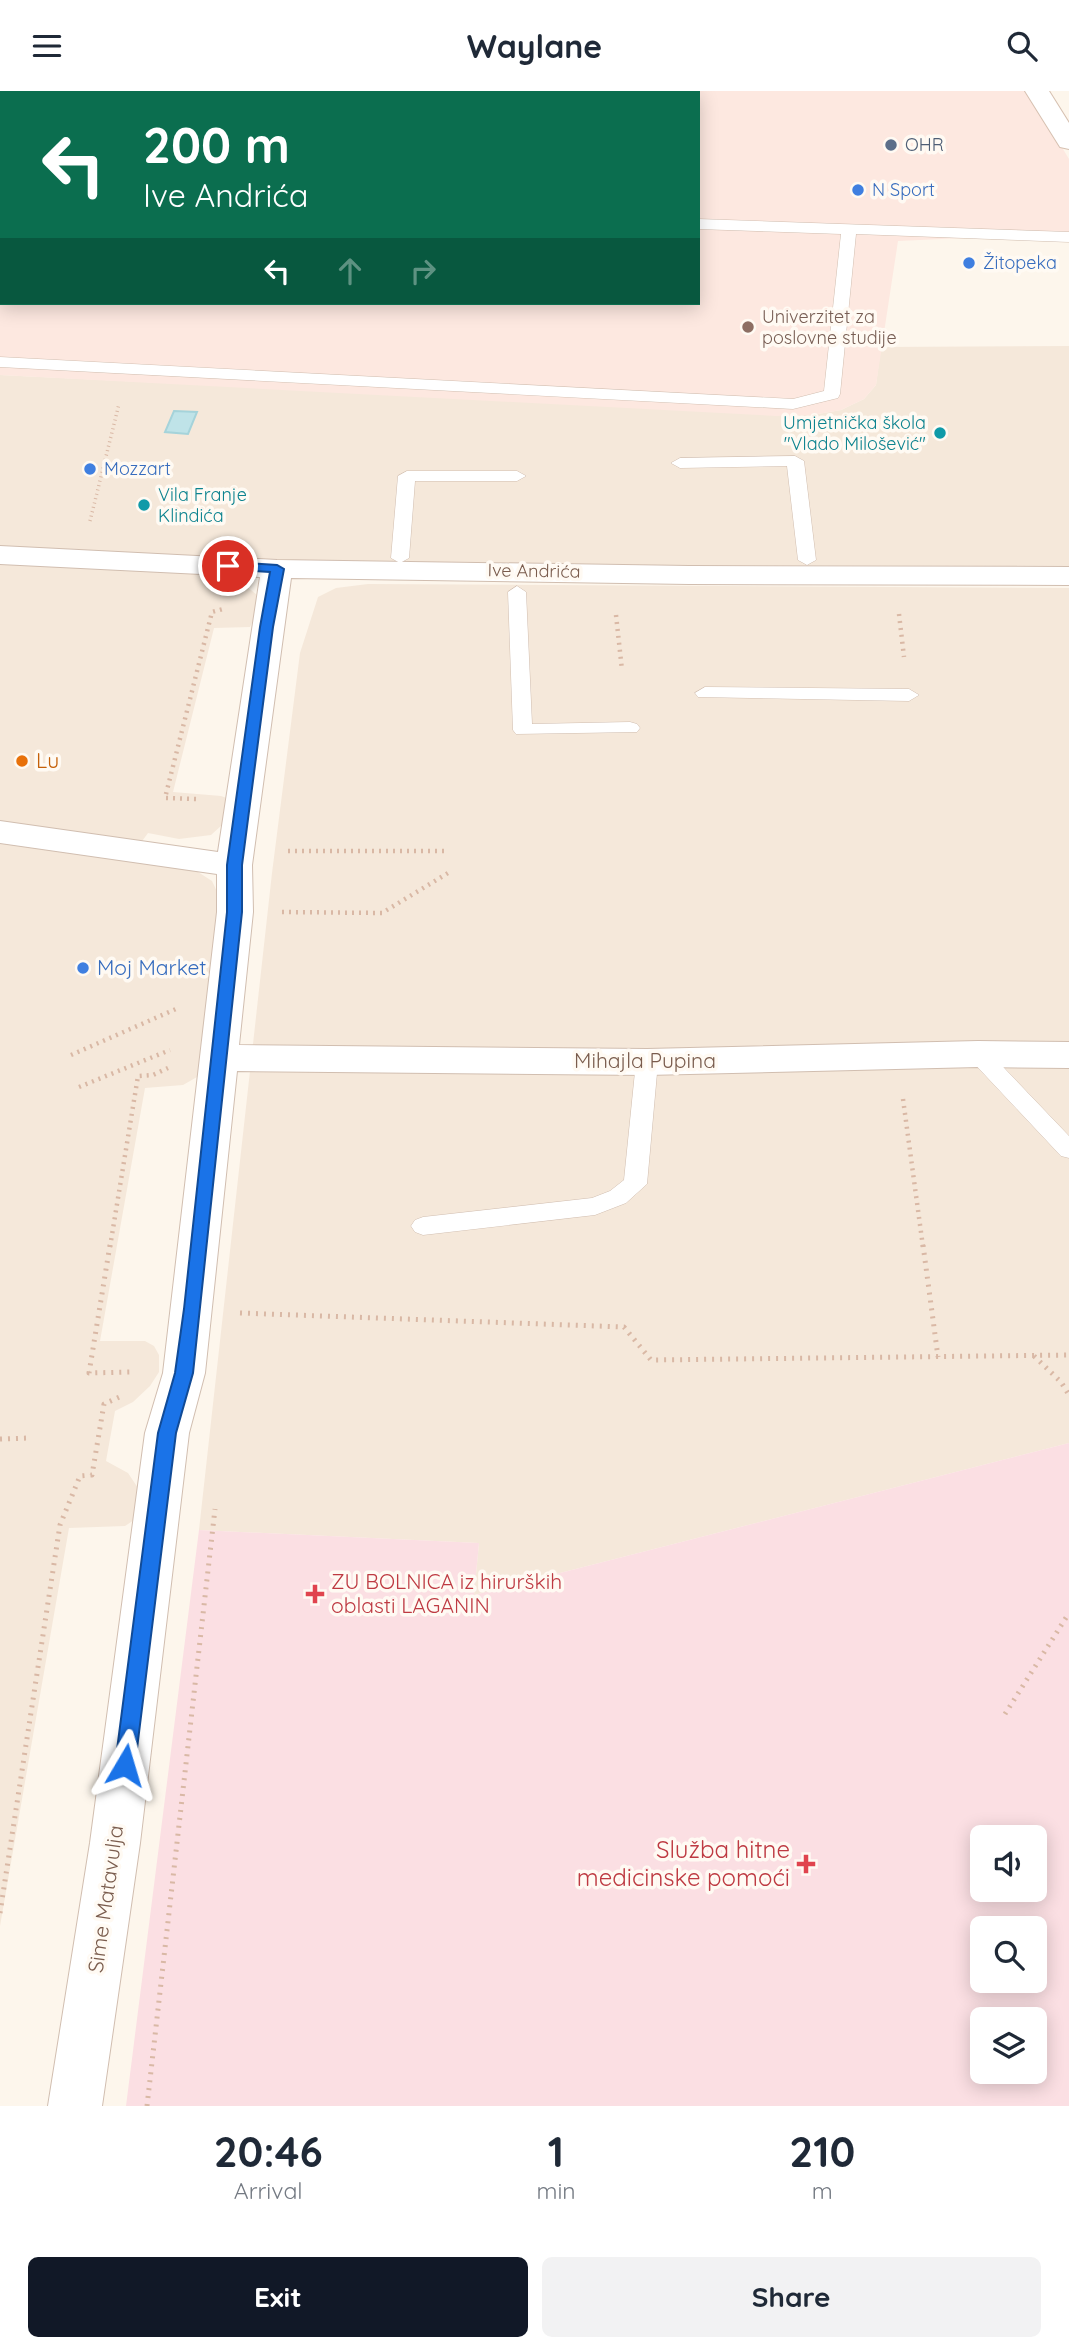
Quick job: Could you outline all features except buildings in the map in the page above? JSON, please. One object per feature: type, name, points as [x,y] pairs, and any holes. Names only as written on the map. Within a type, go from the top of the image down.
[{"type":"street","points":[[1037,91],[1069,142]]},
{"type":"street","name":"Ive Andrića","points":[[0,555],[277,569],[689,575],[1069,576]]},
{"type":"street","name":"Sime Matavulja","points":[[75,2106],[115,1843],[167,1433],[184,1373],[201,1052],[234,912],[234,865],[277,569]]},
{"type":"street","points":[[0,832],[234,865]]},
{"type":"street","name":"Mihajla Pupina","points":[[201,1052],[647,1062],[978,1054],[1069,1055]]},
{"type":"lane","points":[[700,224],[1069,237]]},
{"type":"lane","points":[[0,362],[793,404],[832,394],[849,231]]},
{"type":"lane","points":[[680,463],[795,461],[807,560]]},
{"type":"lane","points":[[400,558],[407,476],[517,476]]},
{"type":"lane","points":[[517,592],[523,730],[630,728]]},
{"type":"lane","points":[[705,693],[909,695]]},
{"type":"lane","points":[[978,1054],[1069,1150]]},
{"type":"lane","points":[[423,1226],[595,1206],[618,1197],[635,1184],[647,1062]]},
{"type":"path","points":[[80,559],[121,397]]},
{"type":"path","points":[[615,606],[622,670]]},
{"type":"path","points":[[898,608],[909,695]]},
{"type":"path","points":[[286,863],[289,838]]},
{"type":"path","points":[[288,851],[448,851]]},
{"type":"path","points":[[282,900],[281,912],[382,913],[448,873]]},
{"type":"path","points":[[71,1055],[177,1008]]},
{"type":"path","points":[[79,1087],[201,1052]]},
{"type":"path","points":[[898,1056],[938,1357]]},
{"type":"path","points":[[137,1372],[89,1373],[138,1076],[153,1075],[177,1060]]},
{"type":"path","points":[[234,1325],[236,1313],[624,1327],[650,1360],[1069,1355]]},
{"type":"path","points":[[1033,1356],[1061,1381],[1069,1395]]},
{"type":"path","points":[[0,1913],[60,1525],[80,1476],[92,1475],[104,1404],[129,1392]]},
{"type":"path","points":[[0,1440],[29,1438]]},
{"type":"path","points":[[147,2106],[216,1494]]},
{"type":"path","points":[[1005,1714],[1069,1613]]},
{"type":"shaded area","points":[[700,91],[1028,91],[1069,159],[1069,233],[898,241],[876,385],[864,399],[841,410],[812,415],[776,416],[0,375],[0,305],[700,305]]},
{"type":"shaded area","points":[[1069,346],[1069,566],[212,560],[209,578],[245,585],[263,600],[250,627],[214,628],[173,792],[221,796],[235,801],[234,814],[211,835],[179,839],[148,833],[129,859],[198,872],[212,881],[220,898],[204,1073],[183,1085],[145,1088],[100,1341],[145,1341],[154,1346],[159,1355],[159,1372],[150,1386],[133,1402],[115,1411],[106,1461],[128,1473],[142,1494],[134,1520],[125,1526],[69,1528],[0,1926],[0,375],[812,415],[841,410],[864,399],[876,385],[881,347]]},
{"type":"shaded area","points":[[368,584],[1069,588],[1069,1443],[474,1595],[479,1543],[199,1530],[272,873],[300,653],[318,597],[336,588]]},
{"type":"shaded area","points":[[1069,1443],[1069,2106],[126,2106],[199,1530],[479,1543],[474,1595]]},
{"type":"water","points":[[174,411],[197,412],[188,434],[165,432]]},
{"type":"place","name":"OHR","points":[[891,145]]},
{"type":"place","name":"N Sport","points":[[858,190]]},
{"type":"place","name":"Žitopeka","points":[[969,263]]},
{"type":"place","name":"Univerzitet za poslovne studije","points":[[748,327]]},
{"type":"place","name":"Umjetnička škola \"Vlado Milošević\"","points":[[940,433]]},
{"type":"place","name":"Mozzart","points":[[90,469]]},
{"type":"place","name":"Vila Franje Klindića","points":[[144,505]]},
{"type":"place","name":"Lu","points":[[22,761]]},
{"type":"place","name":"Moj Market","points":[[83,968]]},
{"type":"place","name":"ZU BOLNICA iz hirurških oblasti LAGANIN","points":[[315,1594]]},
{"type":"place","name":"Služba hitne medicinske pomoći","points":[[806,1864]]},
{"type":"route","points":[[125,1765],[167,1433],[184,1373],[220,1058],[234,912],[234,865],[277,569],[228,566]]}]
